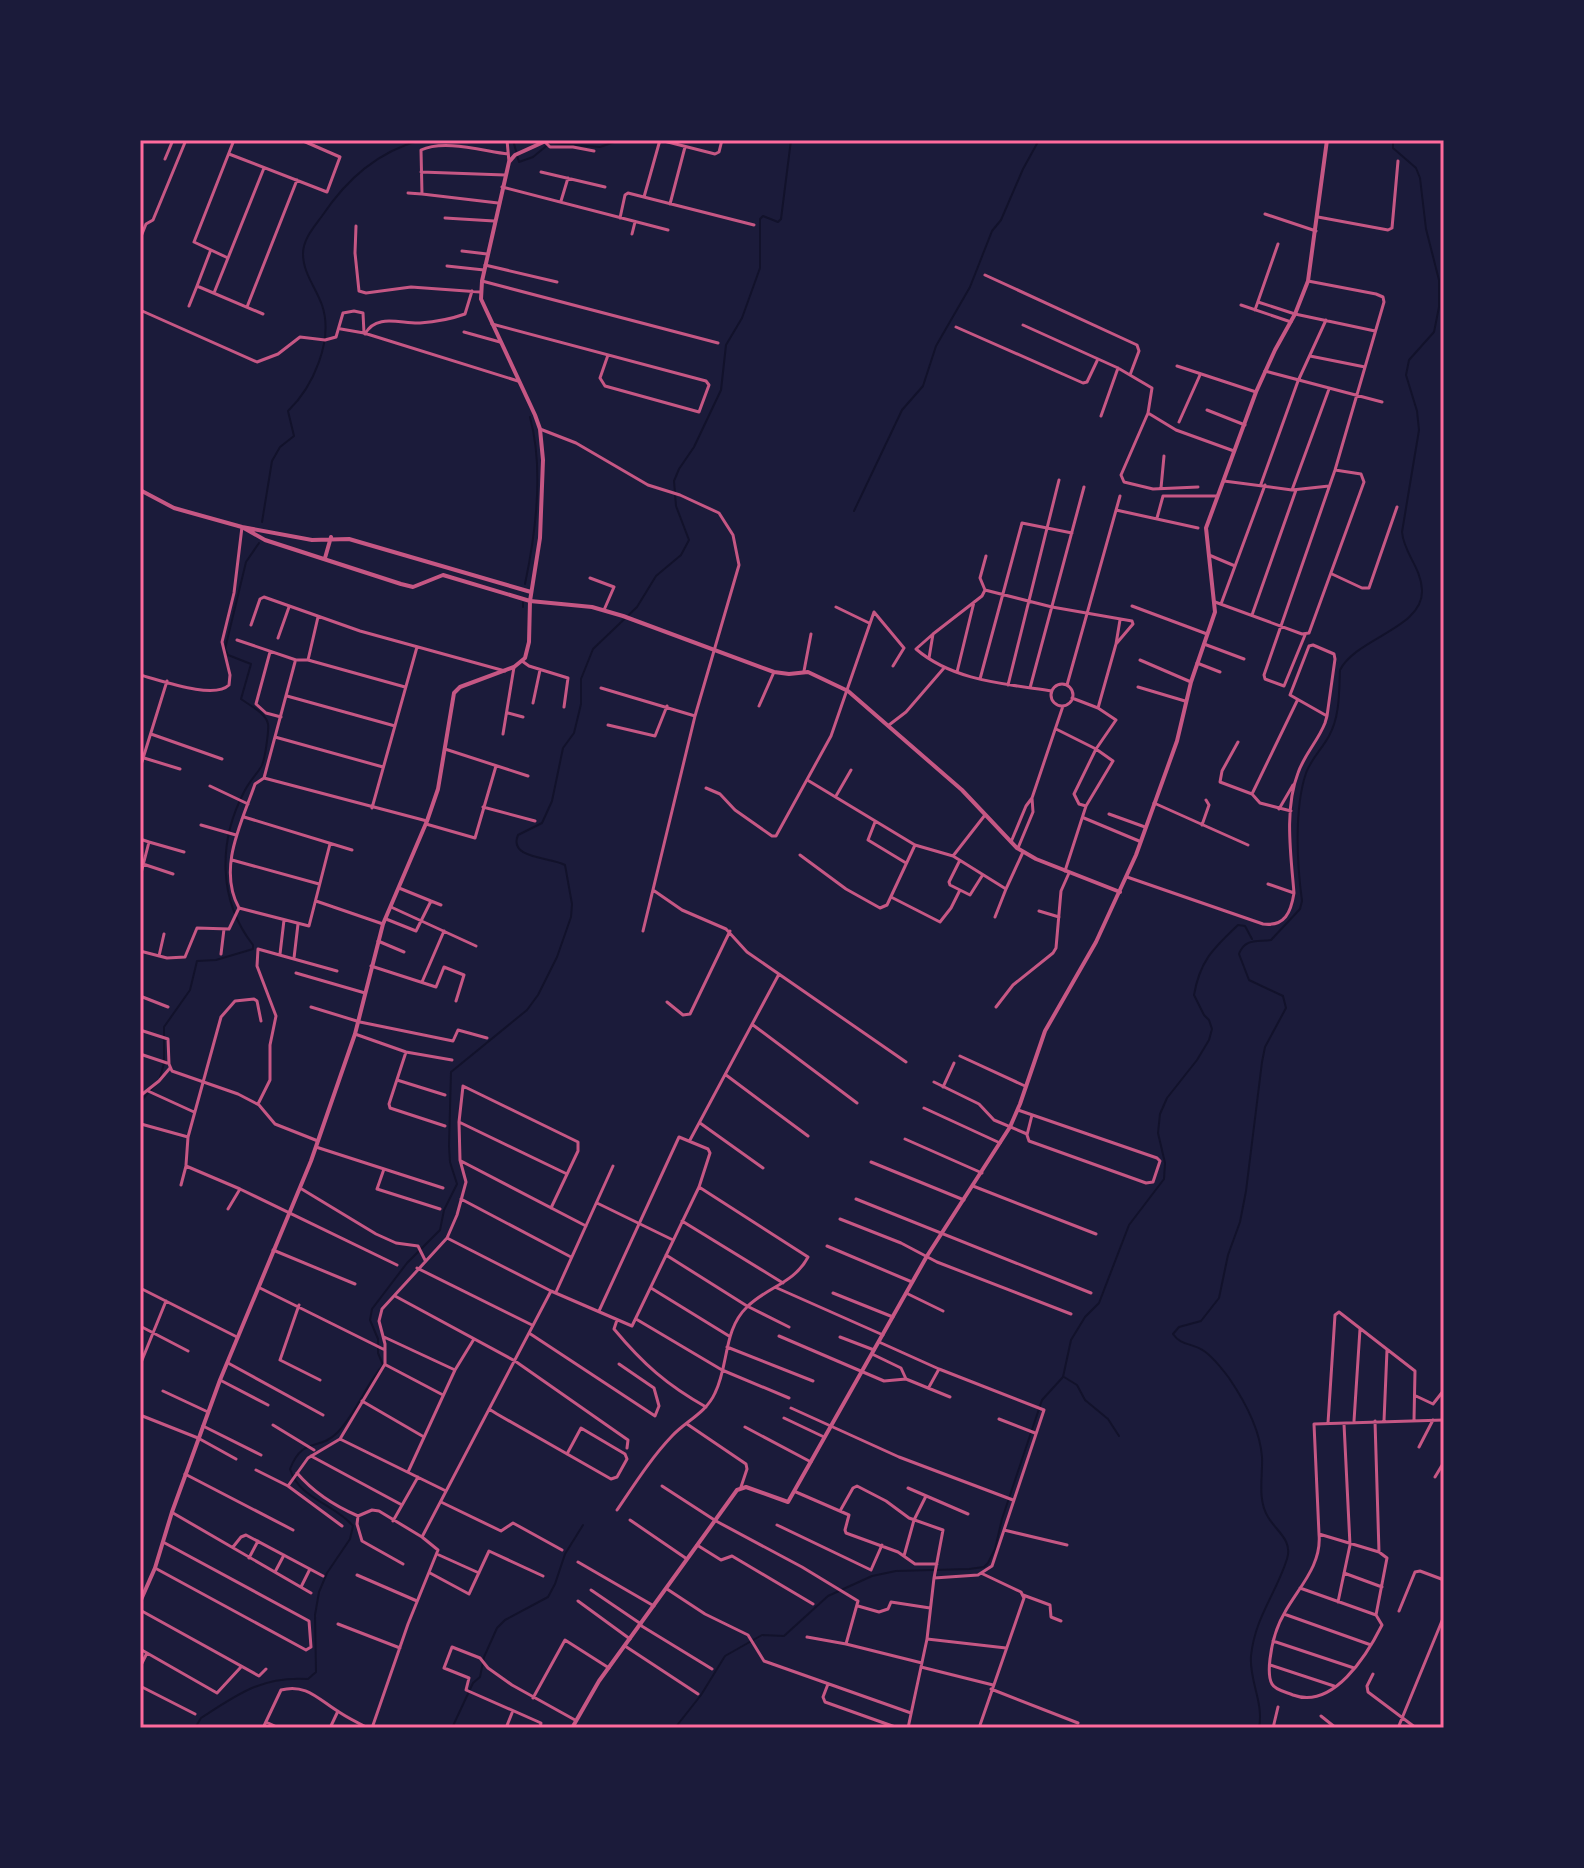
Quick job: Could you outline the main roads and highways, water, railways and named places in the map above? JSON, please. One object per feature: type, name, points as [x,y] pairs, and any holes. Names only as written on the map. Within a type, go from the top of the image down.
[{"type":"waterway","points":[[262,522],[272,461],[280,447],[294,436],[288,411],[306,389],[323,348],[325,319],[322,305],[304,261],[303,249],[307,238],[342,190],[364,169],[390,152],[421,140]]},
{"type":"waterway","points":[[513,140],[519,162],[533,157],[550,143],[600,147],[620,140]]},
{"type":"waterway","points":[[195,1728],[201,1718],[251,1688],[277,1680],[308,1679],[316,1672],[315,1615],[319,1592],[327,1573],[350,1539],[353,1526],[301,1487],[290,1469],[300,1452],[337,1433],[383,1365],[378,1353],[378,1339],[370,1320],[372,1309],[407,1263],[440,1230],[444,1210],[457,1184],[449,1146],[451,1072],[527,1010],[557,957],[571,917],[572,904],[565,865],[525,853],[519,849],[518,835],[542,823],[552,801],[563,748],[574,733],[581,704],[581,679],[593,649],[637,607],[656,576],[681,555],[689,540],[676,506],[674,481],[721,390],[726,345],[742,318],[760,268],[760,219],[763,216],[778,222],[781,219],[791,140]]},
{"type":"waterway","points":[[854,511],[902,410],[923,386],[936,346],[970,287],[992,231],[1001,220],[1039,140]]},
{"type":"waterway","points":[[1259,1728],[1260,1709],[1252,1674],[1253,1642],[1287,1559],[1288,1546],[1265,1510],[1261,1447],[1246,1406],[1229,1378],[1211,1357],[1173,1334],[1179,1327],[1201,1321],[1219,1298],[1246,1191],[1265,1047],[1286,1008],[1283,996],[1249,980],[1239,954],[1248,943],[1271,940],[1300,909],[1298,837],[1302,787],[1308,768],[1329,736],[1335,720],[1340,670],[1360,649],[1401,624],[1420,603],[1421,582],[1402,532],[1419,430],[1417,411],[1406,375],[1409,360],[1434,332],[1439,307],[1439,280],[1426,229],[1420,178],[1416,168],[1393,148],[1393,140]]},
{"type":"waterway","points":[[525,584],[537,500],[537,458],[530,417]]},
{"type":"waterway","points":[[160,1078],[164,1063],[164,1027],[190,990],[197,961],[216,960],[253,949],[233,909],[228,890],[226,851],[235,811],[262,764],[268,724],[261,713],[241,699],[251,664],[228,655],[225,649],[246,562],[259,543]]},
{"type":"waterway","points":[[675,1728],[701,1695],[725,1656],[762,1635],[784,1636],[828,1596],[872,1576],[896,1571],[969,1569],[984,1567],[988,1563],[1042,1400],[1063,1377],[1071,1340],[1085,1317],[1099,1303],[1129,1225],[1164,1179],[1165,1163],[1158,1133],[1160,1114],[1167,1098],[1197,1060],[1212,1029],[1194,995],[1200,973],[1215,948],[1238,925],[1245,926],[1252,939]]},
{"type":"waterway","points":[[140,1102],[157,1083]]},
{"type":"waterway","points":[[1064,1377],[1077,1385],[1085,1400],[1108,1419],[1119,1436]]},
{"type":"waterway","points":[[452,1728],[473,1683],[480,1677],[484,1657],[497,1628],[505,1620],[548,1597],[565,1554],[583,1525]]}]
